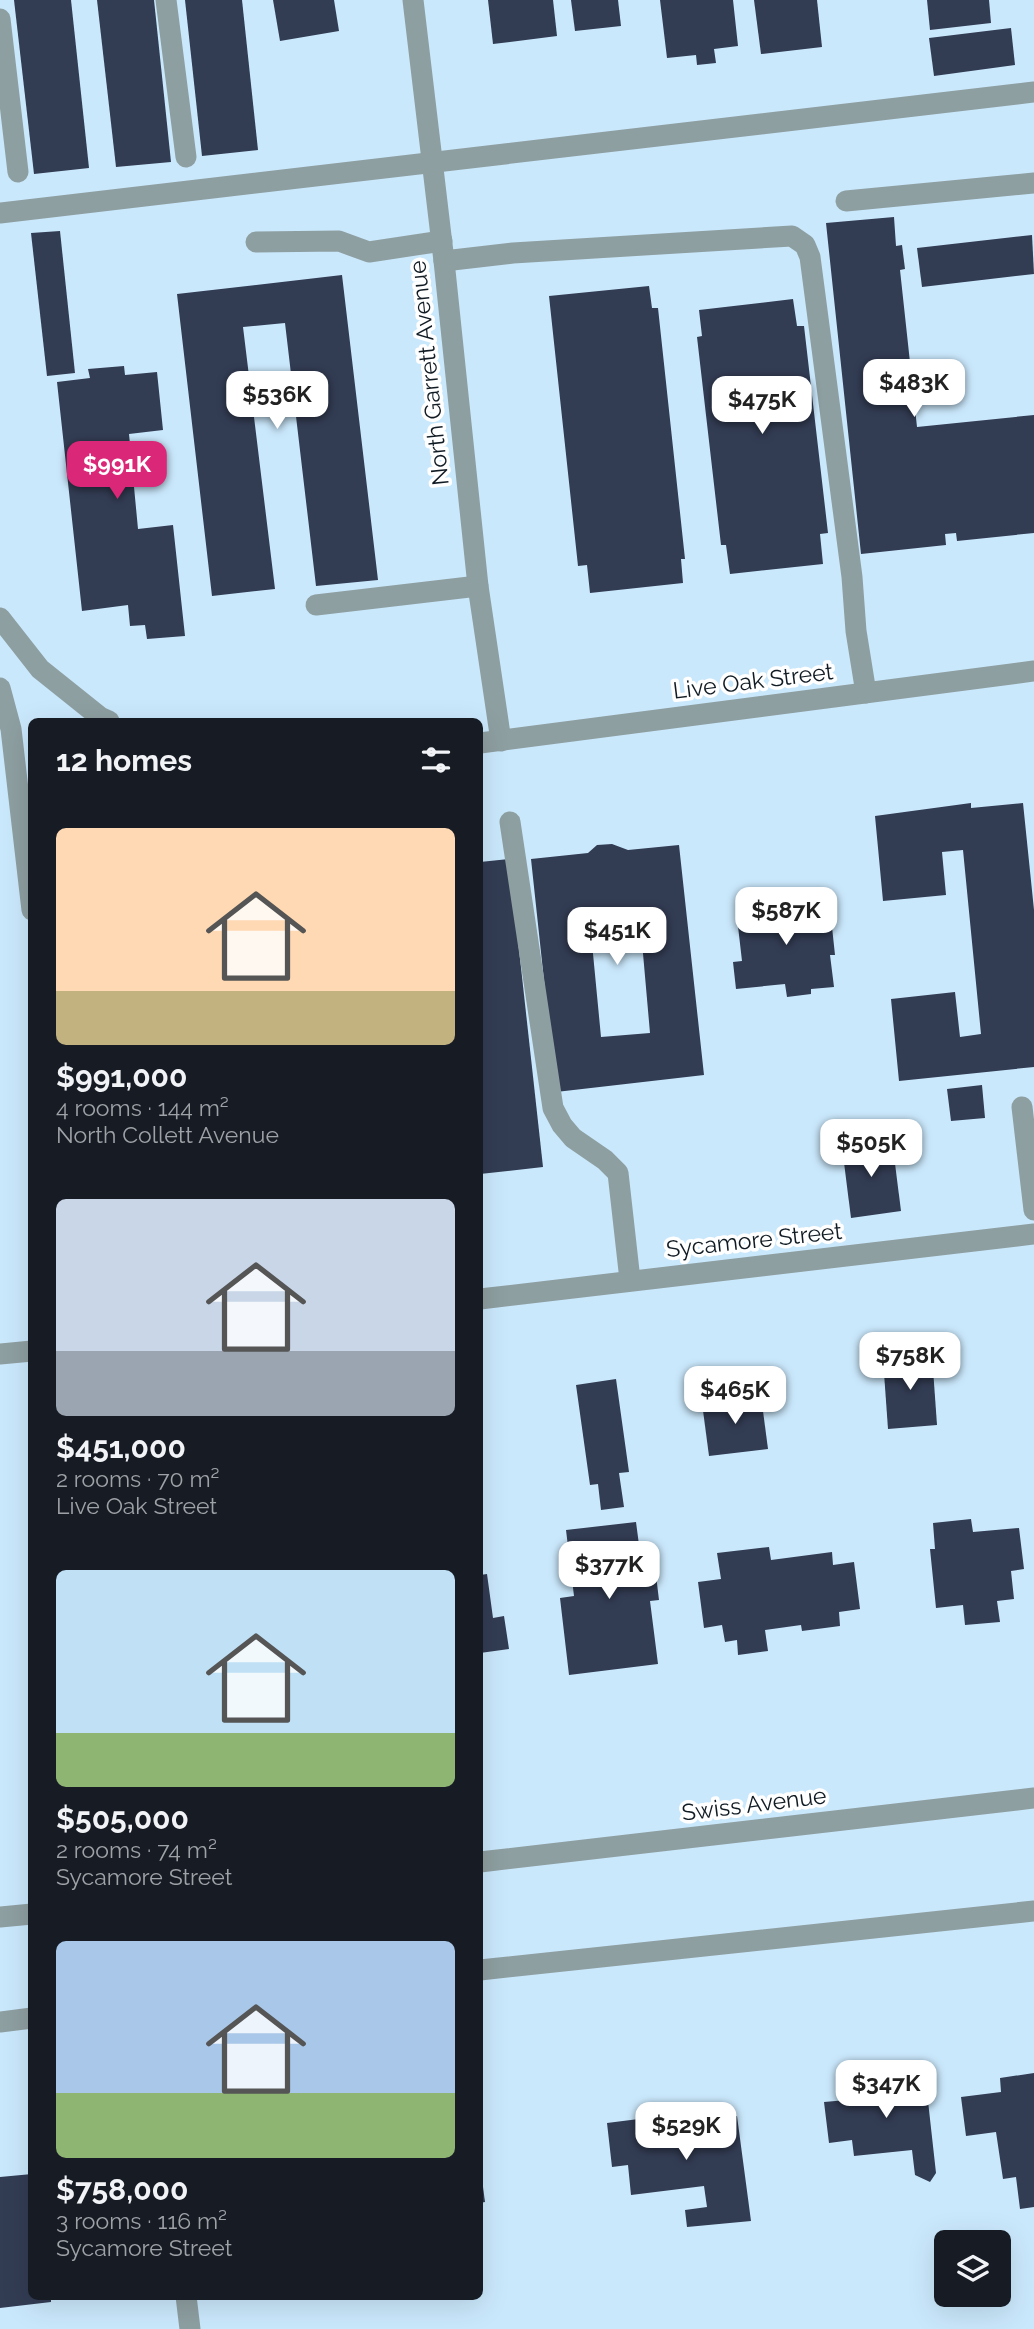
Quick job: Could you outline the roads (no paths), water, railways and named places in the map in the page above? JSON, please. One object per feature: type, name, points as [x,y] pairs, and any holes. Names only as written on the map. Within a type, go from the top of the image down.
[{"type":"street","points":[[166,0],[186,157]]},
{"type":"street","name":"North Garrett Avenue","points":[[413,0],[443,251],[478,586],[490,742]]},
{"type":"street","points":[[0,19],[19,172]]},
{"type":"street","points":[[0,213],[1034,92]]},
{"type":"street","points":[[846,201],[1034,183]]},
{"type":"street","points":[[256,242],[339,241],[369,251],[513,253],[792,236],[804,245],[810,257],[866,693]]},
{"type":"street","points":[[316,605],[478,586]]},
{"type":"street","points":[[0,618],[40,669],[102,718]]},
{"type":"street","name":"Live Oak Street","points":[[490,742],[1034,671]]},
{"type":"street","points":[[0,688],[11,729],[28,876]]},
{"type":"street","points":[[510,822],[553,1108],[573,1138],[605,1160],[618,1173],[630,1280]]},
{"type":"street","points":[[1022,1107],[1034,1210]]},
{"type":"street","name":"Sycamore Street","points":[[483,1299],[1034,1234]]},
{"type":"street","points":[[0,1354],[28,1351]]},
{"type":"street","name":"Swiss Avenue","points":[[483,1862],[1034,1798]]},
{"type":"street","points":[[483,1970],[1034,1911]]},
{"type":"street","points":[[0,1917],[28,1914]]},
{"type":"street","points":[[0,2022],[28,2018]]},
{"type":"street","points":[[186,2300],[190,2329]]}]
